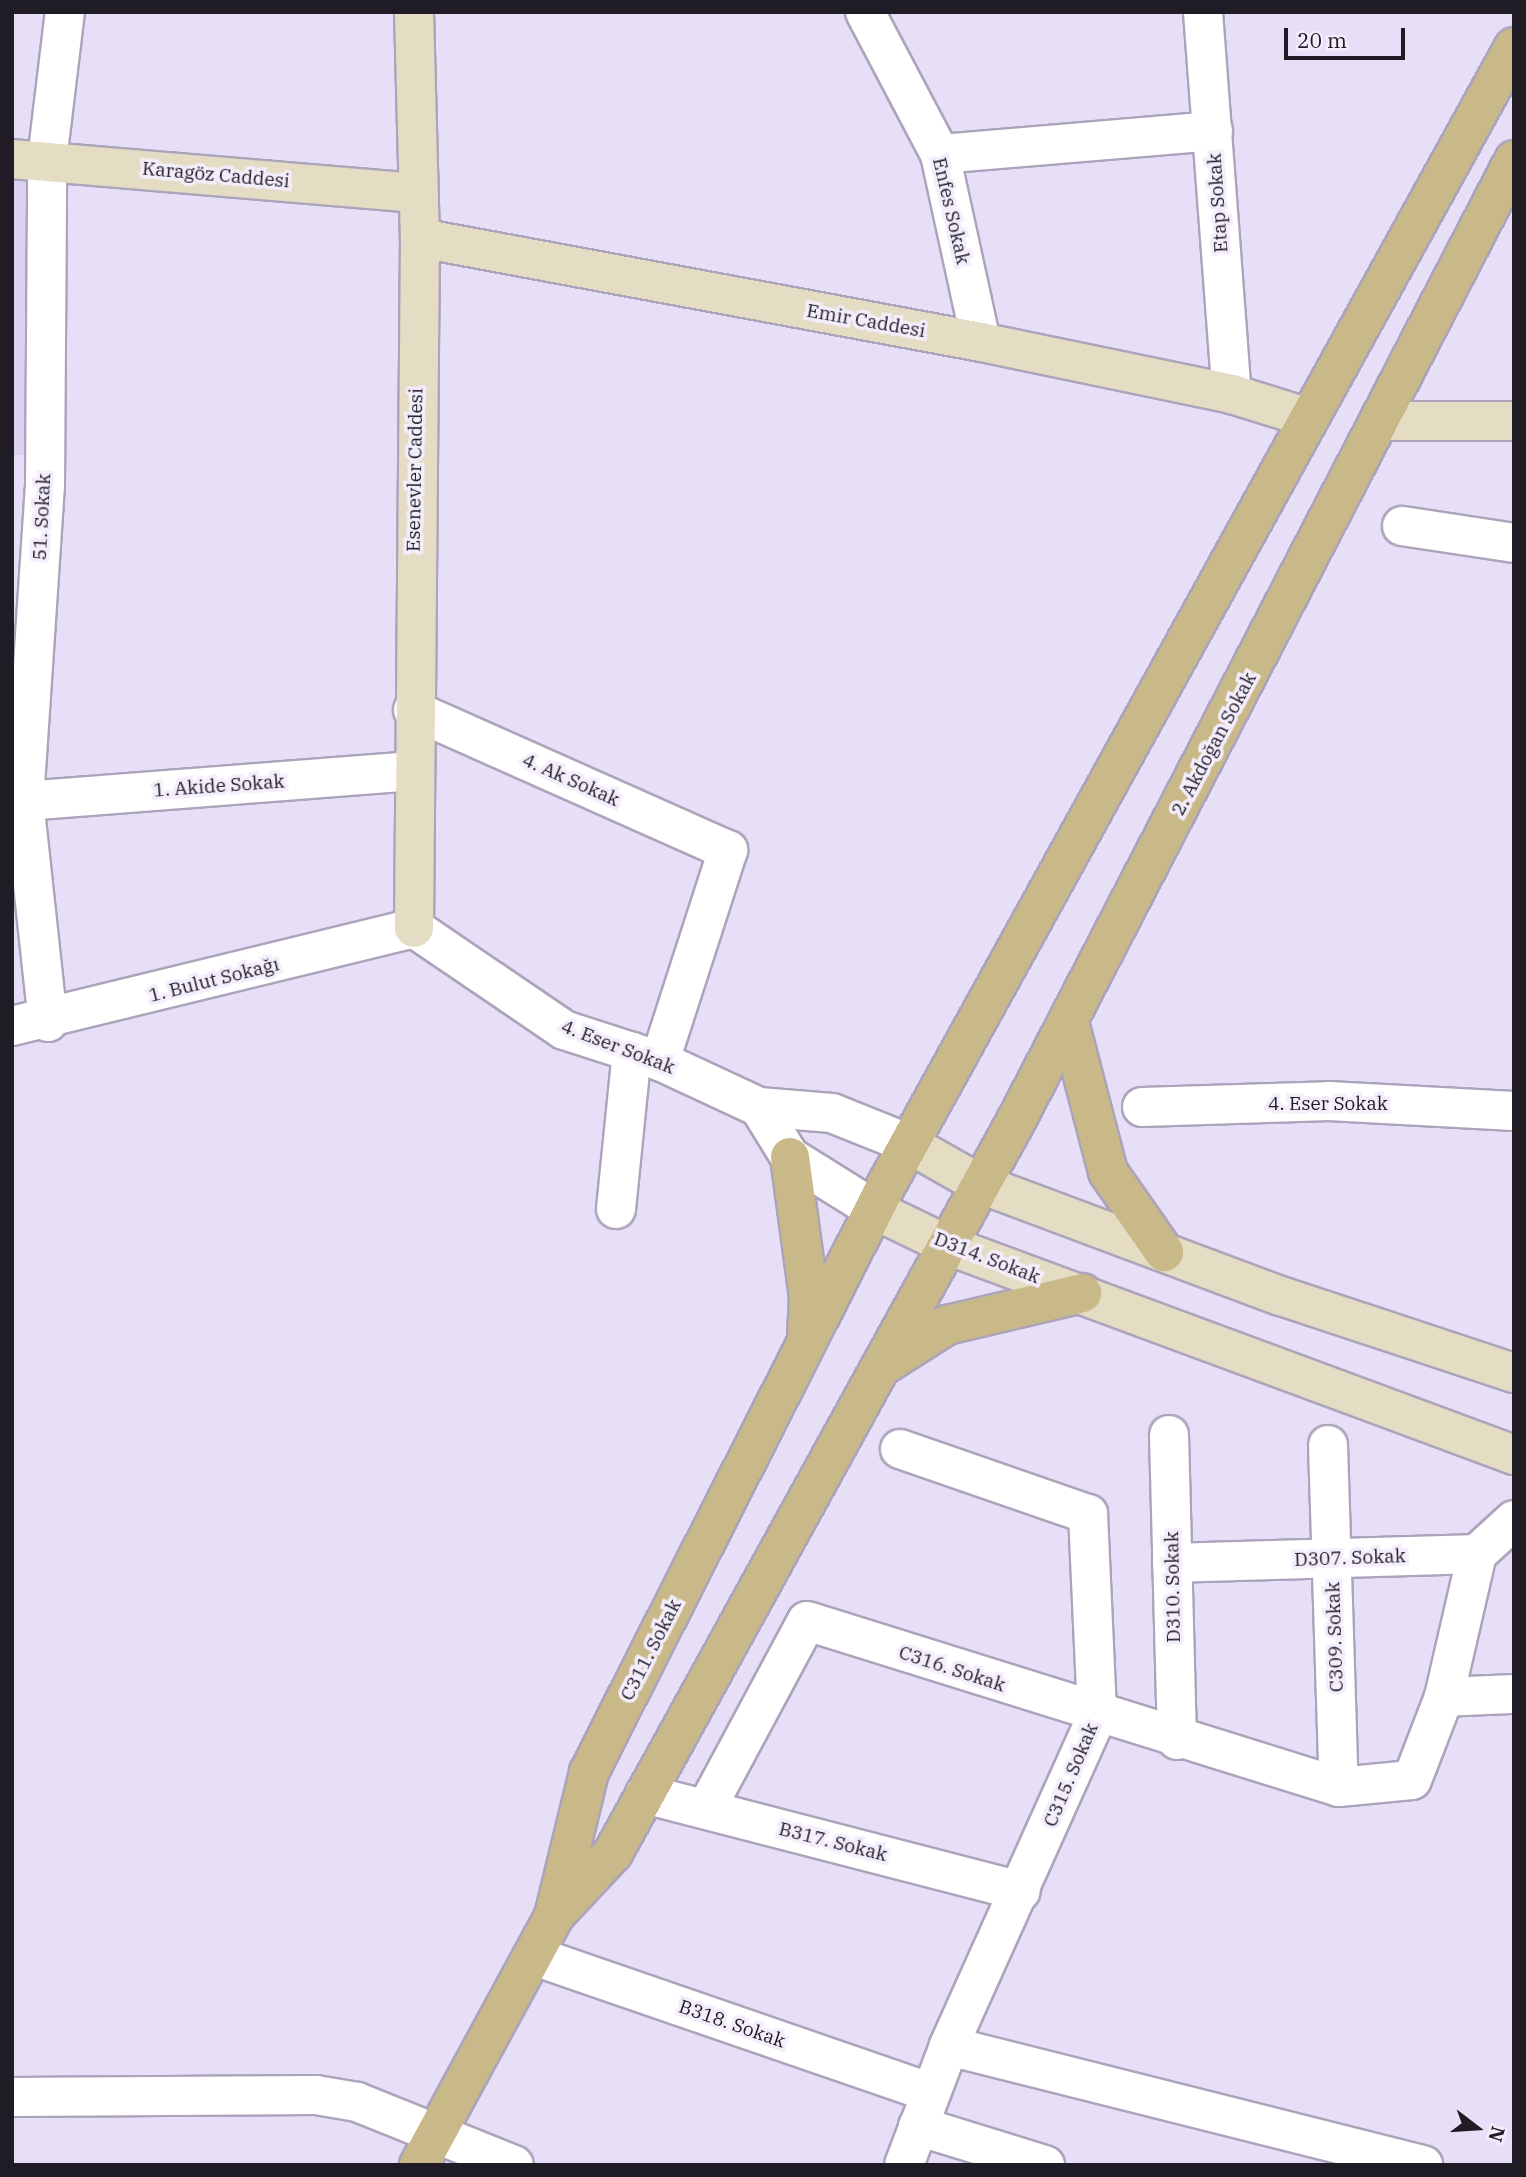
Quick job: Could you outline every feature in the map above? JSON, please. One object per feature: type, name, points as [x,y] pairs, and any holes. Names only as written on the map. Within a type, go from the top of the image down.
[{"type":"main road","name":"Esenevler Caddesi","points":[[414,12],[421,239],[414,710],[414,928]]},
{"type":"main road","name":"C311. Sokak","points":[[427,2150],[554,1916],[589,1772],[874,1210],[1514,47]]},
{"type":"main road","name":"Karagöz Caddesi","points":[[30,159],[419,193]]},
{"type":"main road","name":"2. Akdoğan Sokak","points":[[554,1916],[613,1853],[947,1245],[978,1183],[1045,1067],[1514,160]]},
{"type":"main road","name":"Emir Caddesi","points":[[421,239],[981,342],[1232,394],[1309,418]]},
{"type":"main road","points":[[1381,421],[1514,421]]},
{"type":"main road","points":[[1069,1022],[1108,1172],[1164,1252]]},
{"type":"main road","points":[[909,1144],[978,1183],[1164,1252],[1514,1373]]},
{"type":"main road","points":[[790,1157],[809,1297],[807,1340]]},
{"type":"main road","name":"D314. Sokak","points":[[874,1210],[947,1245],[1092,1296],[1514,1455]]},
{"type":"main road","points":[[879,1368],[947,1325],[1092,1296]]},
{"type":"street","name":"51. Sokak","points":[[30,1024],[20,844],[45,485],[30,159],[65,12]]},
{"type":"street","name":"Enfes Sokak","points":[[865,12],[940,154],[981,342]]},
{"type":"street","name":"Etap Sokak","points":[[1203,12],[1232,394]]},
{"type":"street","points":[[940,154],[1213,131]]},
{"type":"street","points":[[1402,526],[1514,543]]},
{"type":"street","name":"4. Ak Sokak","points":[[414,710],[728,850],[646,1056]]},
{"type":"street","name":"1. Akide Sokak","points":[[24,801],[414,771]]},
{"type":"street","name":"4. Eser Sokak","points":[[414,928],[564,1030],[646,1056],[759,1107],[832,1113],[909,1144]]},
{"type":"street","name":"1. Bulut Sokağı","points":[[30,1024],[414,928]]},
{"type":"street","points":[[616,1209],[646,1056]]},
{"type":"street","name":"4. Eser Sokak","points":[[1142,1107],[1329,1101],[1514,1111]]},
{"type":"street","points":[[759,1107],[790,1157],[874,1210]]},
{"type":"street","name":"D310. Sokak","points":[[1169,1435],[1177,1740]]},
{"type":"street","name":"C309. Sokak","points":[[1328,1445],[1339,1787]]},
{"type":"street","name":"C315. Sokak","points":[[900,1450],[1088,1514],[1097,1716],[1021,1891],[949,2046],[904,2165]]},
{"type":"street","points":[[1339,1787],[1412,1780],[1444,1697],[1477,1554],[1514,1520]]},
{"type":"street","name":"D307. Sokak","points":[[1172,1563],[1477,1554]]},
{"type":"street","name":"C316. Sokak","points":[[706,1809],[807,1621],[1097,1716],[1339,1787]]},
{"type":"street","points":[[1444,1697],[1514,1694]]},
{"type":"street","name":"B317. Sokak","points":[[645,1794],[1021,1891]]},
{"type":"street","name":"B318. Sokak","points":[[534,1956],[924,2109],[1045,2165]]},
{"type":"street","points":[[949,2046],[1423,2165]]},
{"type":"street","points":[[12,2097],[316,2095],[358,2102],[427,2150],[514,2165]]},
{"type":"shaded area","points":[[12,178],[28,179],[25,455],[12,455]]}]
